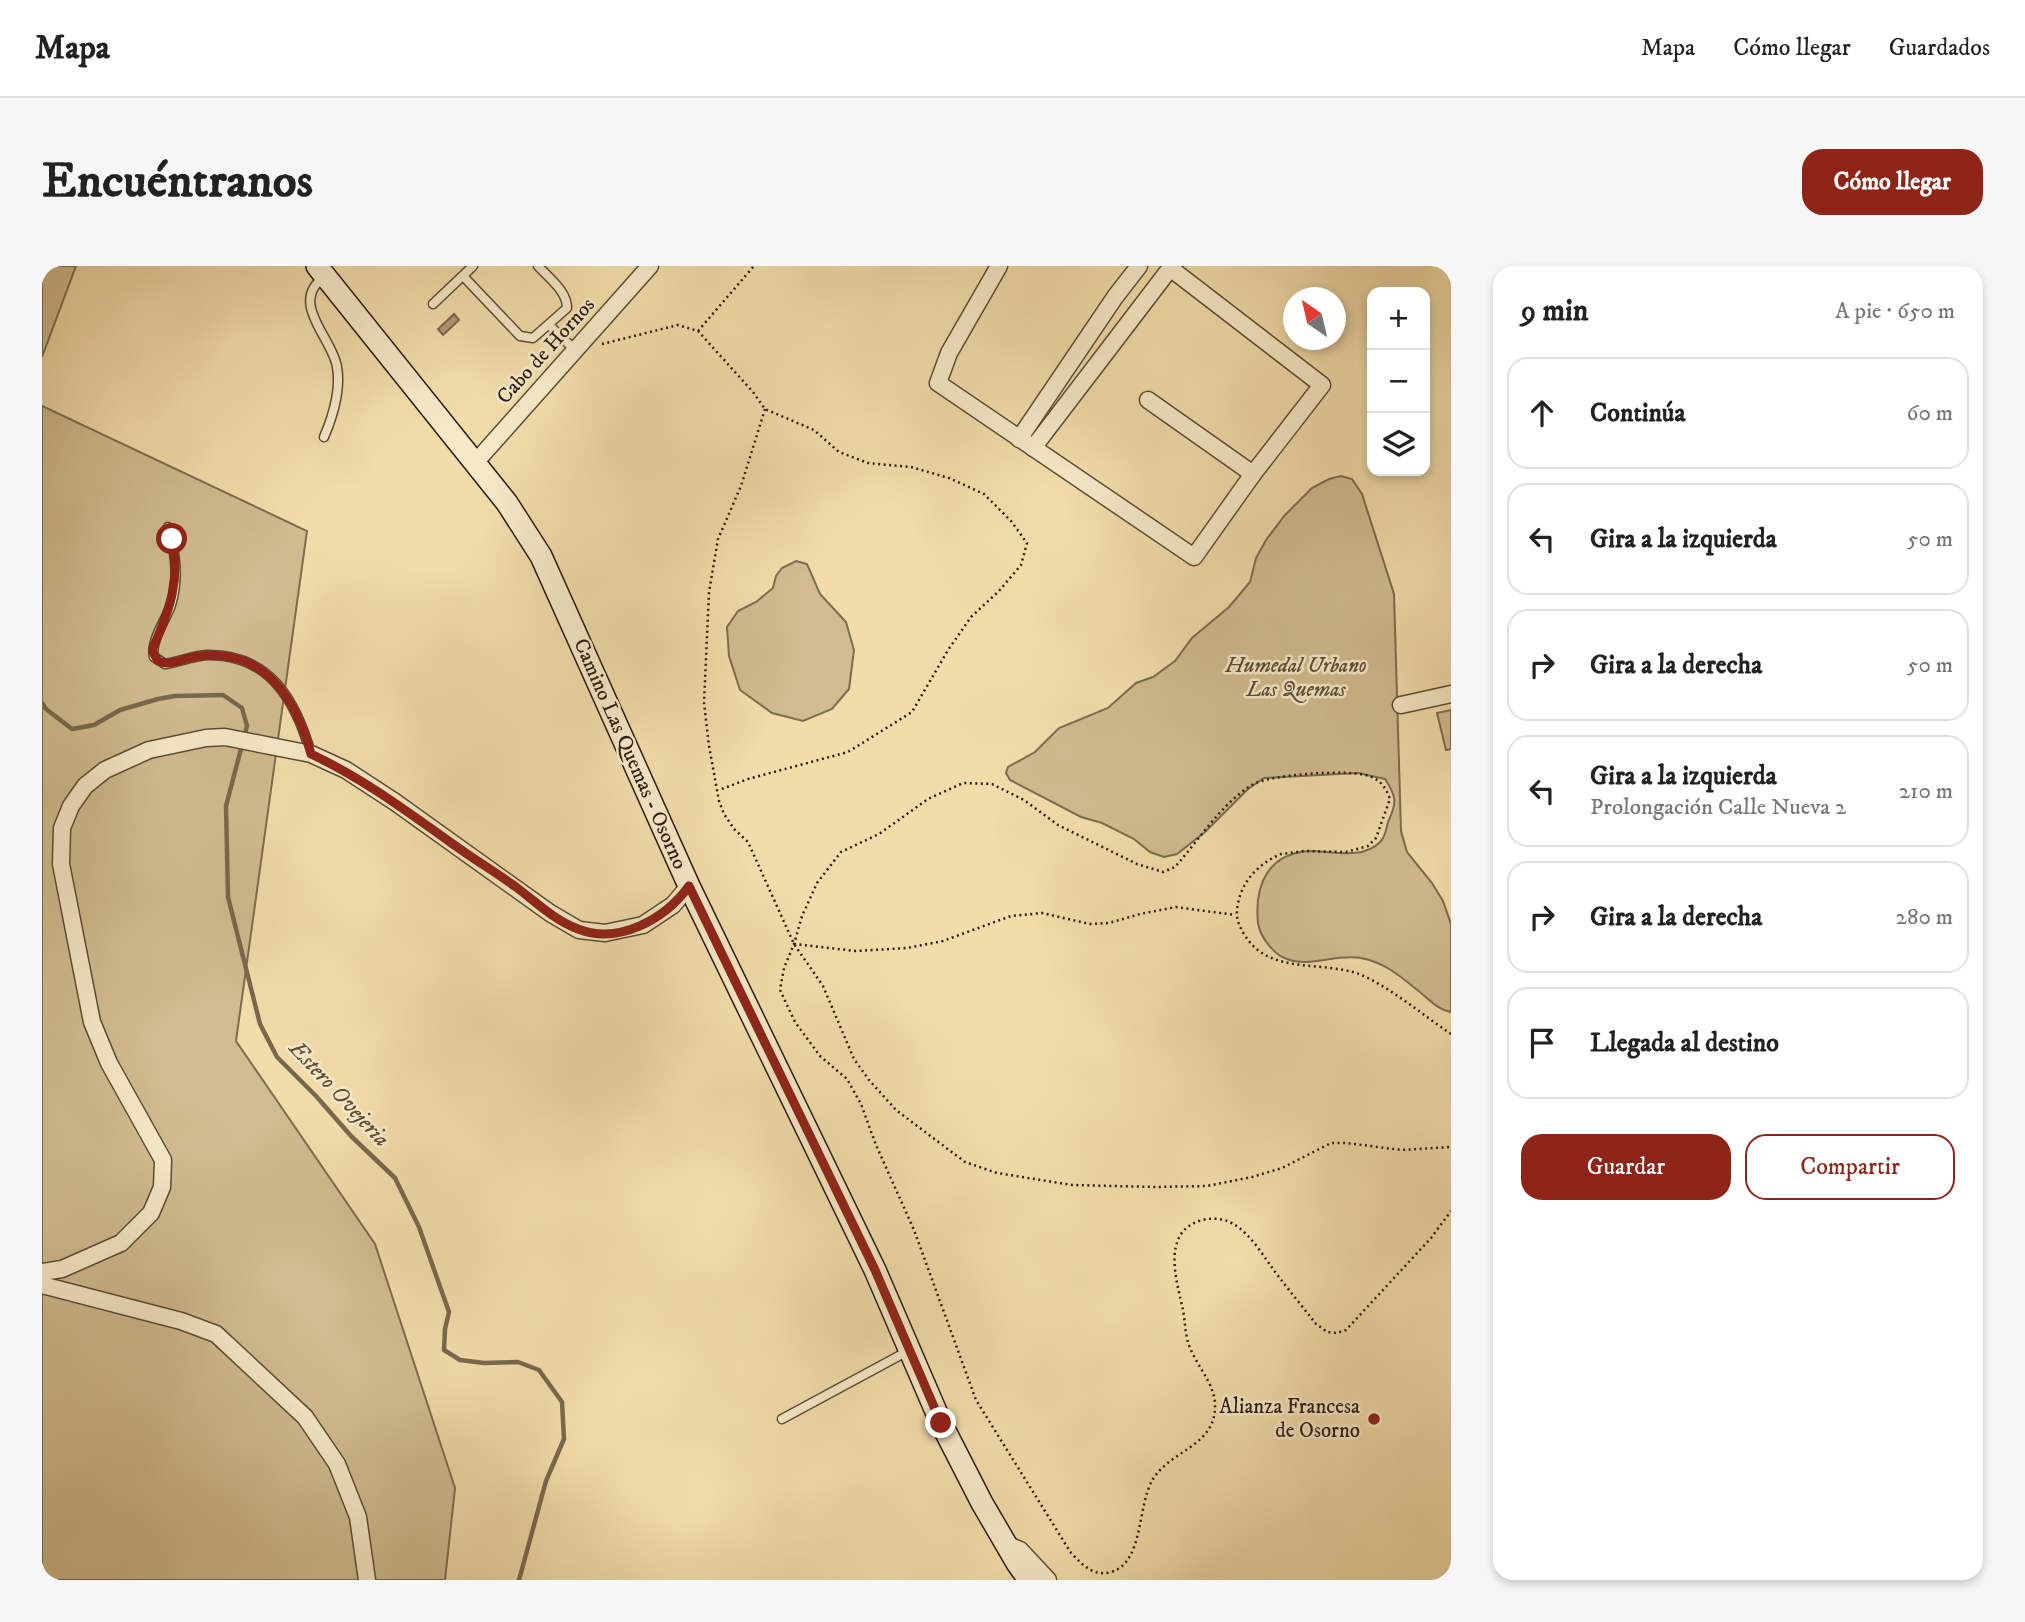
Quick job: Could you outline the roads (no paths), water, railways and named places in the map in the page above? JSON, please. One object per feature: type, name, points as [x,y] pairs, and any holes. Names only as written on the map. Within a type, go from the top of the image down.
[{"type":"main road","name":"Camino Las Quemas - Osorno","points":[[327,269],[474,464],[507,503],[541,556],[689,886],[875,1270],[908,1351],[960,1461],[1029,1580]]},
{"type":"street","name":"Cabo de Hornos","points":[[474,464],[650,266]]},
{"type":"street","points":[[999,266],[949,353],[938,383],[1026,443],[1194,557],[1322,385],[1171,267],[1026,443]]},
{"type":"street","points":[[1026,443],[1115,297],[1139,266]]},
{"type":"street","points":[[1148,400],[1254,474]]},
{"type":"street","points":[[1401,705],[1451,694]]},
{"type":"street","points":[[42,1272],[62,1269],[121,1243],[151,1213],[162,1187],[163,1160],[109,1063],[92,1022],[61,864],[61,840],[66,817],[77,795],[105,770],[167,745],[225,737],[311,754],[346,770],[395,802],[550,913],[579,930],[604,933],[643,925],[664,913],[689,886]]},
{"type":"street","points":[[42,1285],[181,1321],[216,1334],[305,1417],[337,1464],[358,1517],[367,1580]]},
{"type":"street","points":[[1006,1544],[1020,1550],[1048,1580]]},
{"type":"lane","points":[[433,304],[473,266]]},
{"type":"lane","points":[[463,276],[520,336],[533,338],[566,308],[567,303],[565,296],[538,266]]},
{"type":"lane","points":[[324,437],[335,401],[337,368],[314,317],[310,297],[316,283],[327,269]]},
{"type":"lane","points":[[549,325],[575,350]]},
{"type":"lane","points":[[168,527],[175,552],[176,577],[172,603],[153,648],[154,657],[165,664],[193,657],[218,656],[240,660],[261,670],[280,686],[294,706],[311,754]]},
{"type":"lane","points":[[782,1419],[908,1351]]},
{"type":"waterway","name":"Estero Ovejeria","points":[[42,703],[72,729],[94,725],[120,710],[175,696],[223,695],[242,708],[247,726],[226,806],[228,897],[260,1024],[277,1057],[351,1136],[395,1178],[419,1227],[449,1312],[444,1350],[460,1360],[484,1363],[518,1362],[539,1370],[562,1402],[564,1439],[546,1481],[519,1580]]},
{"type":"place","name":"Alianza Francesa de Osorno","points":[[1374,1419]]},
{"type":"park label","name":"Humedal Urbano Las Quemas","points":[[1296,678]]}]
